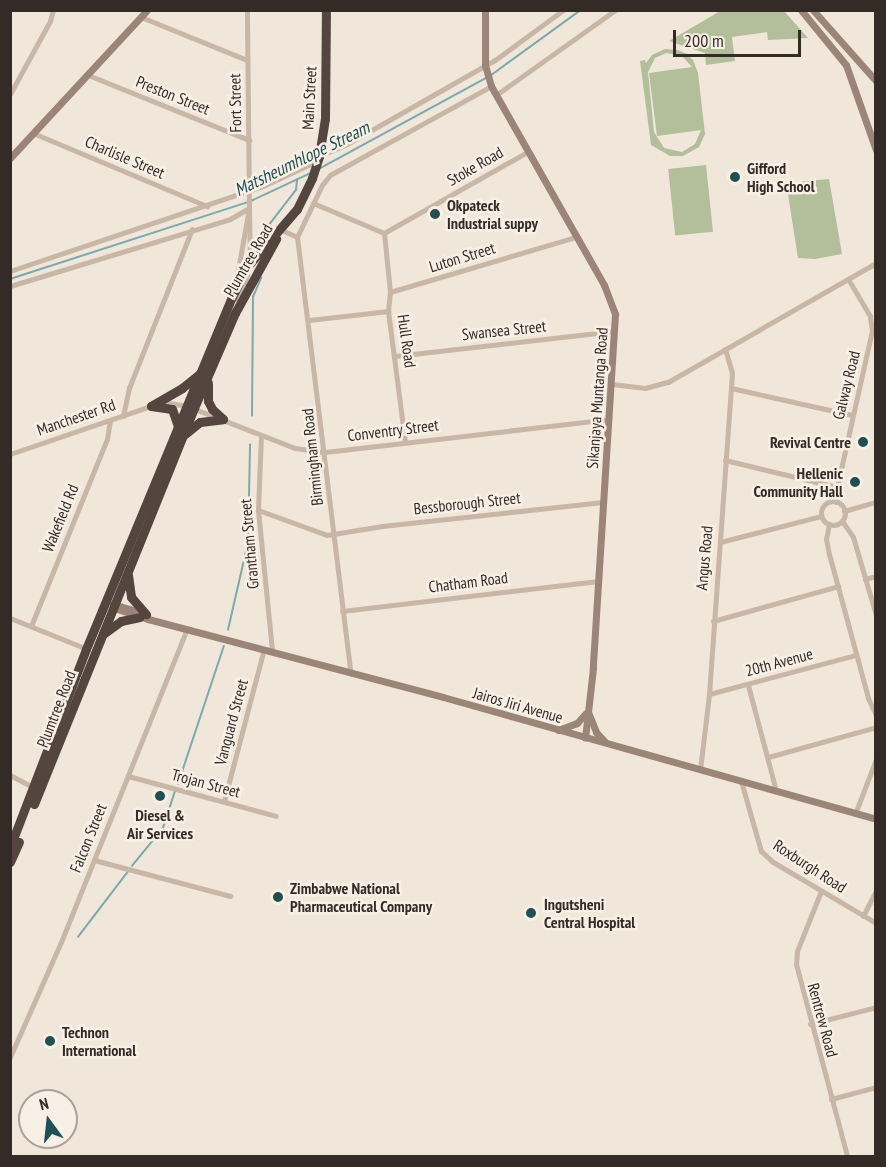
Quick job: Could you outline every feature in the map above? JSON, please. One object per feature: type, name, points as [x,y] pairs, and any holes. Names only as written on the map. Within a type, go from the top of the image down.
[{"type":"highway","name":"Main Street","points":[[291,216],[304,199],[318,161],[325,119],[326,10]]},
{"type":"highway","name":"Plumtree Road","points":[[10,862],[90,651],[101,614],[178,427],[235,313],[291,216]]},
{"type":"highway","name":"Plumtree Road","points":[[205,374],[231,297],[250,262],[291,216]]},
{"type":"highway","points":[[151,406],[205,374],[208,401],[223,419]]},
{"type":"highway","points":[[151,406],[172,409],[178,427]]},
{"type":"highway","name":"Plumtree Road","points":[[90,651],[100,638],[128,570],[182,437],[190,407]]},
{"type":"highway","points":[[182,437],[200,422],[223,419]]},
{"type":"highway","points":[[100,638],[121,621],[146,617],[131,597],[128,570]]},
{"type":"highway","points":[[101,614],[113,604],[111,590]]},
{"type":"highway","name":"Plumtree Road","points":[[10,847],[37,789]]},
{"type":"street","points":[[10,93],[50,21],[53,10]]},
{"type":"street","points":[[10,158],[147,10]]},
{"type":"street","name":"Fort Street","points":[[247,10],[249,207]]},
{"type":"street","name":"Sikanjaya Muntanga Road","points":[[485,10],[485,68],[490,84],[613,305],[615,331],[612,384],[585,738]]},
{"type":"street","points":[[10,271],[249,193],[318,161],[485,68],[563,10]]},
{"type":"street","points":[[496,95],[615,10]]},
{"type":"street","points":[[801,10],[846,65],[876,150]]},
{"type":"street","points":[[813,10],[876,81]]},
{"type":"street","points":[[141,17],[247,60]]},
{"type":"street","name":"Preston Street","points":[[88,75],[249,140]]},
{"type":"street","points":[[282,230],[297,237],[322,185],[334,172],[490,84]]},
{"type":"street","name":"Charlisle Street","points":[[33,133],[207,206]]},
{"type":"street","name":"Stoke Road","points":[[384,233],[527,152]]},
{"type":"street","points":[[313,203],[384,233]]},
{"type":"street","points":[[10,286],[230,219],[249,207]]},
{"type":"street","points":[[235,313],[250,262],[251,217],[249,207]]},
{"type":"street","points":[[231,297],[240,263],[249,207]]},
{"type":"street","points":[[123,416],[129,388],[192,229]]},
{"type":"street","name":"Hull Road","points":[[384,233],[383,245],[390,292],[388,310],[405,442]]},
{"type":"street","name":"Birmingham Road","points":[[297,237],[351,674]]},
{"type":"street","name":"Luton Street","points":[[390,292],[576,237]]},
{"type":"street","points":[[612,384],[655,387],[876,263]]},
{"type":"street","name":"Galway Road","points":[[836,502],[852,415],[872,331],[870,316],[848,279]]},
{"type":"street","points":[[309,320],[388,310]]},
{"type":"street","name":"Swansea Street","points":[[395,356],[615,331]]},
{"type":"street","name":"Angus Road","points":[[700,770],[709,694],[731,388],[732,365],[725,349]]},
{"type":"street","points":[[731,388],[852,415]]},
{"type":"street","name":"Manchester Rd","points":[[10,454],[151,406],[170,403],[190,407]]},
{"type":"street","name":"Conventry Street","points":[[190,407],[308,451],[324,452],[609,419]]},
{"type":"street","name":"Wakefield Rd","points":[[31,626],[107,439],[110,420]]},
{"type":"street","name":"Grantham Street","points":[[261,435],[258,510],[268,650]]},
{"type":"street","points":[[725,460],[837,487]]},
{"type":"street","name":"Bessborough Street","points":[[334,534],[382,526],[603,502]]},
{"type":"street","points":[[821,516],[826,504],[836,502],[844,511]]},
{"type":"street","points":[[844,511],[876,502]]},
{"type":"street","points":[[258,510],[320,533],[334,534]]},
{"type":"street","points":[[844,511],[842,521],[853,537],[876,615]]},
{"type":"street","points":[[720,542],[821,516]]},
{"type":"street","points":[[821,516],[829,525]]},
{"type":"street","points":[[829,525],[842,521]]},
{"type":"street","points":[[829,525],[826,540],[856,655],[876,715]]},
{"type":"street","points":[[865,579],[876,576]]},
{"type":"street","name":"Chatham Road","points":[[342,611],[598,581]]},
{"type":"street","points":[[713,621],[838,586]]},
{"type":"street","name":"Jairos Jiri Avenue","points":[[113,604],[117,609],[443,697],[876,819]]},
{"type":"street","points":[[10,618],[90,651]]},
{"type":"street","name":"Falcon Street","points":[[10,1057],[94,860],[187,628]]},
{"type":"street","name":"Vanguard Street","points":[[224,801],[268,650]]},
{"type":"street","name":"20th Avenue","points":[[709,694],[856,655]]},
{"type":"street","points":[[748,685],[777,791]]},
{"type":"street","points":[[556,730],[577,723],[588,711],[596,732],[607,744]]},
{"type":"street","points":[[768,757],[876,727]]},
{"type":"street","points":[[855,814],[876,759]]},
{"type":"street","points":[[10,775],[37,789]]},
{"type":"street","name":"Trojan Street","points":[[128,776],[276,816]]},
{"type":"street","name":"Roxburgh Road","points":[[741,781],[761,851],[773,862],[876,923]]},
{"type":"street","points":[[94,860],[230,896]]},
{"type":"street","points":[[863,916],[876,890]]},
{"type":"street","name":"Rentrew Road","points":[[821,891],[796,958],[796,971],[847,1156]]},
{"type":"street","points":[[810,1024],[876,1006]]},
{"type":"street","points":[[831,1099],[876,1087]]},
{"type":"green space","points":[[722,10],[784,11],[808,38],[768,40],[767,32],[732,37],[735,61],[706,65],[705,53],[669,41]]},
{"type":"green space","points":[[665,49],[678,50],[693,60],[698,73],[705,134],[699,147],[683,156],[670,156],[651,145],[640,61],[645,60],[646,63],[652,55]],"holes":[[[666,53],[681,55],[692,67],[649,73],[657,136],[701,130],[695,144],[682,152],[664,148],[654,132],[648,72],[655,58]]]},
{"type":"green space","points":[[706,165],[713,232],[675,236],[668,169]]},
{"type":"green space","points":[[829,179],[842,254],[815,259],[798,258],[787,188],[798,182]]},
{"type":"waterway","name":"Matsheumhlope Stream","points":[[490,76],[581,10]]},
{"type":"waterway","name":"Matsheumhlope Stream","points":[[319,169],[486,78]]},
{"type":"waterway","name":"Matsheumhlope Stream","points":[[251,201],[309,174]]},
{"type":"waterway","points":[[262,234],[296,190],[297,180]]},
{"type":"waterway","name":"Matsheumhlope Stream","points":[[10,279],[246,203]]},
{"type":"waterway","points":[[252,416],[253,297],[261,278]]},
{"type":"waterway","points":[[228,630],[248,543],[250,445]]},
{"type":"waterway","points":[[178,784],[224,646]]},
{"type":"waterway","points":[[132,866],[163,828],[175,792]]},
{"type":"waterway","points":[[78,937],[127,873]]},
{"type":"place","name":"Gifford High School","points":[[735,177]]},
{"type":"place","name":"Okpateck Industrial suppy","points":[[435,214]]},
{"type":"place","name":"Revival Centre","points":[[863,442]]},
{"type":"place","name":"Hellenic Community Hall","points":[[855,482]]},
{"type":"place","name":"Diesel & Air Services","points":[[160,796]]},
{"type":"place","name":"Zimbabwe National Pharmaceutical Company","points":[[278,897]]},
{"type":"place","name":"Ingutsheni Central Hospital","points":[[531,913]]},
{"type":"place","name":"Technon International","points":[[50,1041]]}]
